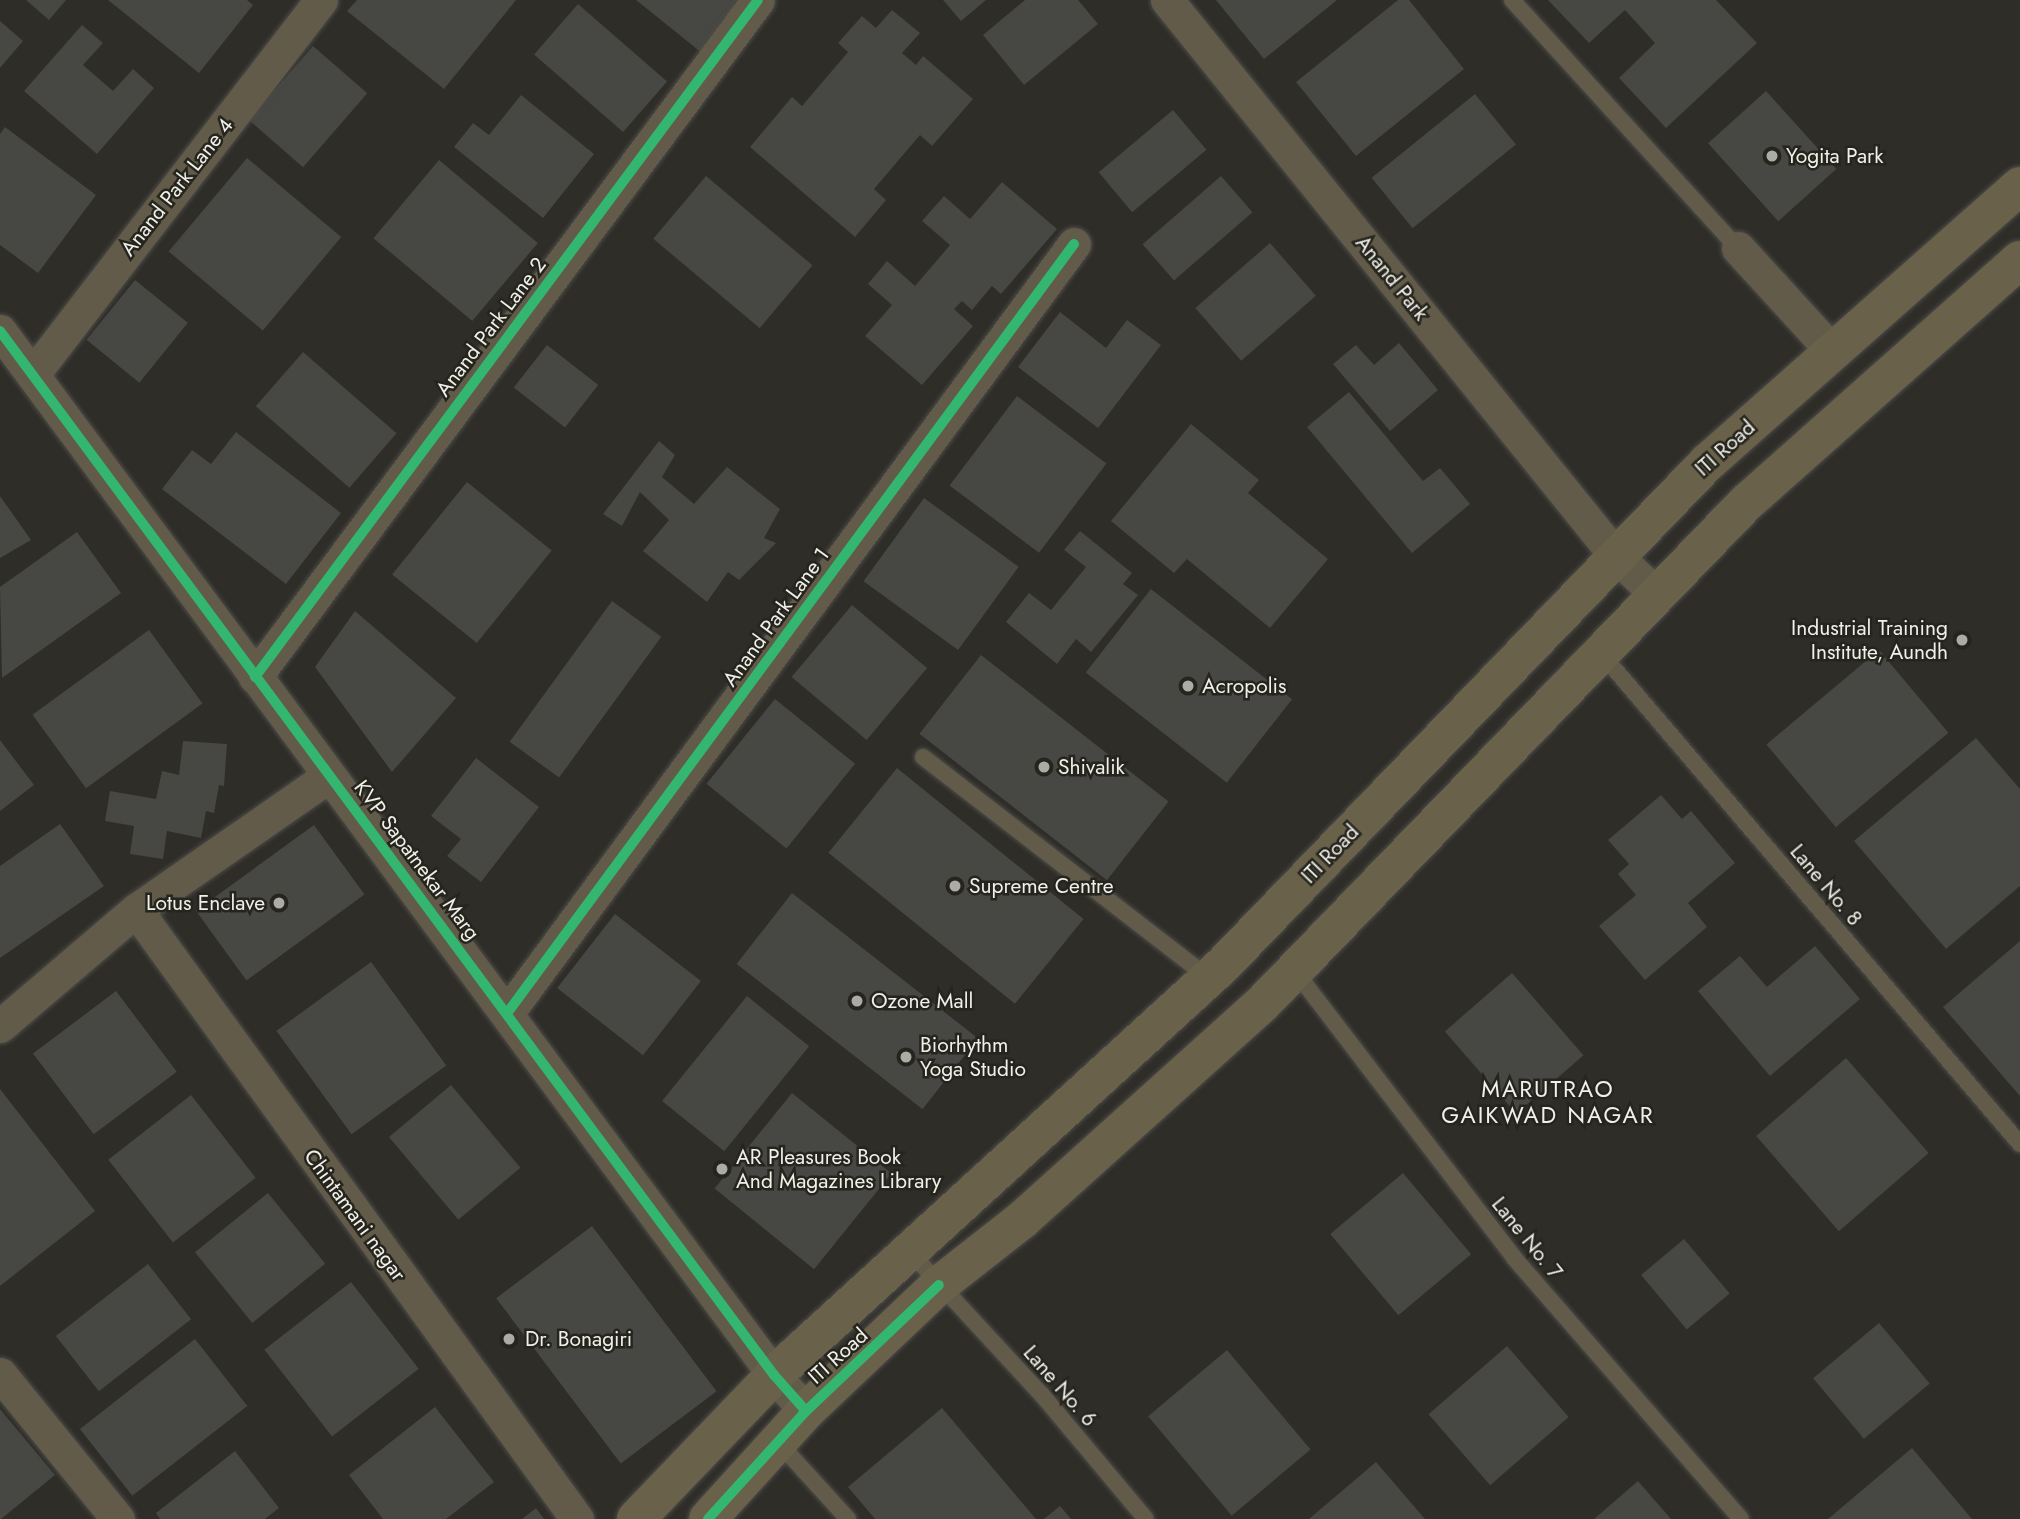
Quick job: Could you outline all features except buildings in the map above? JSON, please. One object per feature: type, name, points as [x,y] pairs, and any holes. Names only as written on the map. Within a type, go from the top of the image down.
[{"type":"main road","name":"ITI Road","points":[[636,1519],[774,1376],[908,1250],[1209,978],[1707,463],[2020,186]]},
{"type":"main road","name":"ITI Road","points":[[708,1519],[806,1411],[939,1286],[1022,1220],[1295,971],[1655,593],[1746,503],[2020,260]]},
{"type":"street","name":"Anand Park Lane 4","points":[[33,374],[320,0]]},
{"type":"street","name":"Anand Park Lane 2","points":[[255,677],[758,0]]},
{"type":"street","name":"Anand Park","points":[[1167,0],[1616,556],[1655,593]]},
{"type":"street","name":"Anand Park Lane 1","points":[[509,1012],[1074,244]]},
{"type":"street","points":[[1738,248],[1833,352]]},
{"type":"street","name":"KVP Sapatnekar Marg","points":[[0,331],[255,677],[509,1012],[774,1376],[806,1411]]},
{"type":"street","points":[[0,1026],[136,910],[329,776]]},
{"type":"street","name":"Chintamani nagar","points":[[136,910],[577,1519]]},
{"type":"street","points":[[0,1374],[118,1519]]},
{"type":"lane","points":[[1512,0],[1738,248]]},
{"type":"lane","name":"Lane No. 8","points":[[1600,652],[2020,1144]]},
{"type":"lane","points":[[923,757],[1209,978]]},
{"type":"lane","name":"Lane No. 7","points":[[1295,971],[1516,1259],[1741,1519]]},
{"type":"lane","name":"Lane No. 6","points":[[908,1250],[1043,1396],[1146,1519]]},
{"type":"lane","points":[[779,1443],[848,1519]]},
{"type":"cycle path","points":[[255,677],[758,0]]},
{"type":"cycle path","points":[[508,1012],[1074,244]]},
{"type":"cycle path","points":[[0,331],[774,1375],[806,1411]]},
{"type":"cycle path","points":[[708,1519],[806,1411],[939,1285]]},
{"type":"place","name":"Yogita Park","points":[[1772,156]]},
{"type":"place","name":"Industrial Training Institute, Aundh","points":[[1962,640]]},
{"type":"place","name":"Acropolis","points":[[1188,686]]},
{"type":"place","name":"Shivalik","points":[[1044,767]]},
{"type":"place","name":"Supreme Centre","points":[[955,886]]},
{"type":"place","name":"Lotus Enclave","points":[[279,903]]},
{"type":"place","name":"Ozone Mall","points":[[857,1001]]},
{"type":"place","name":"Biorhythm Yoga Studio","points":[[906,1057]]},
{"type":"place","name":"AR Pleasures Book And Magazines Library","points":[[722,1169]]},
{"type":"place","name":"Dr. Bonagiri","points":[[509,1339]]},
{"type":"district","name":"MARUTRAO GAIKWAD NAGAR","points":[[1548,1102]]}]
